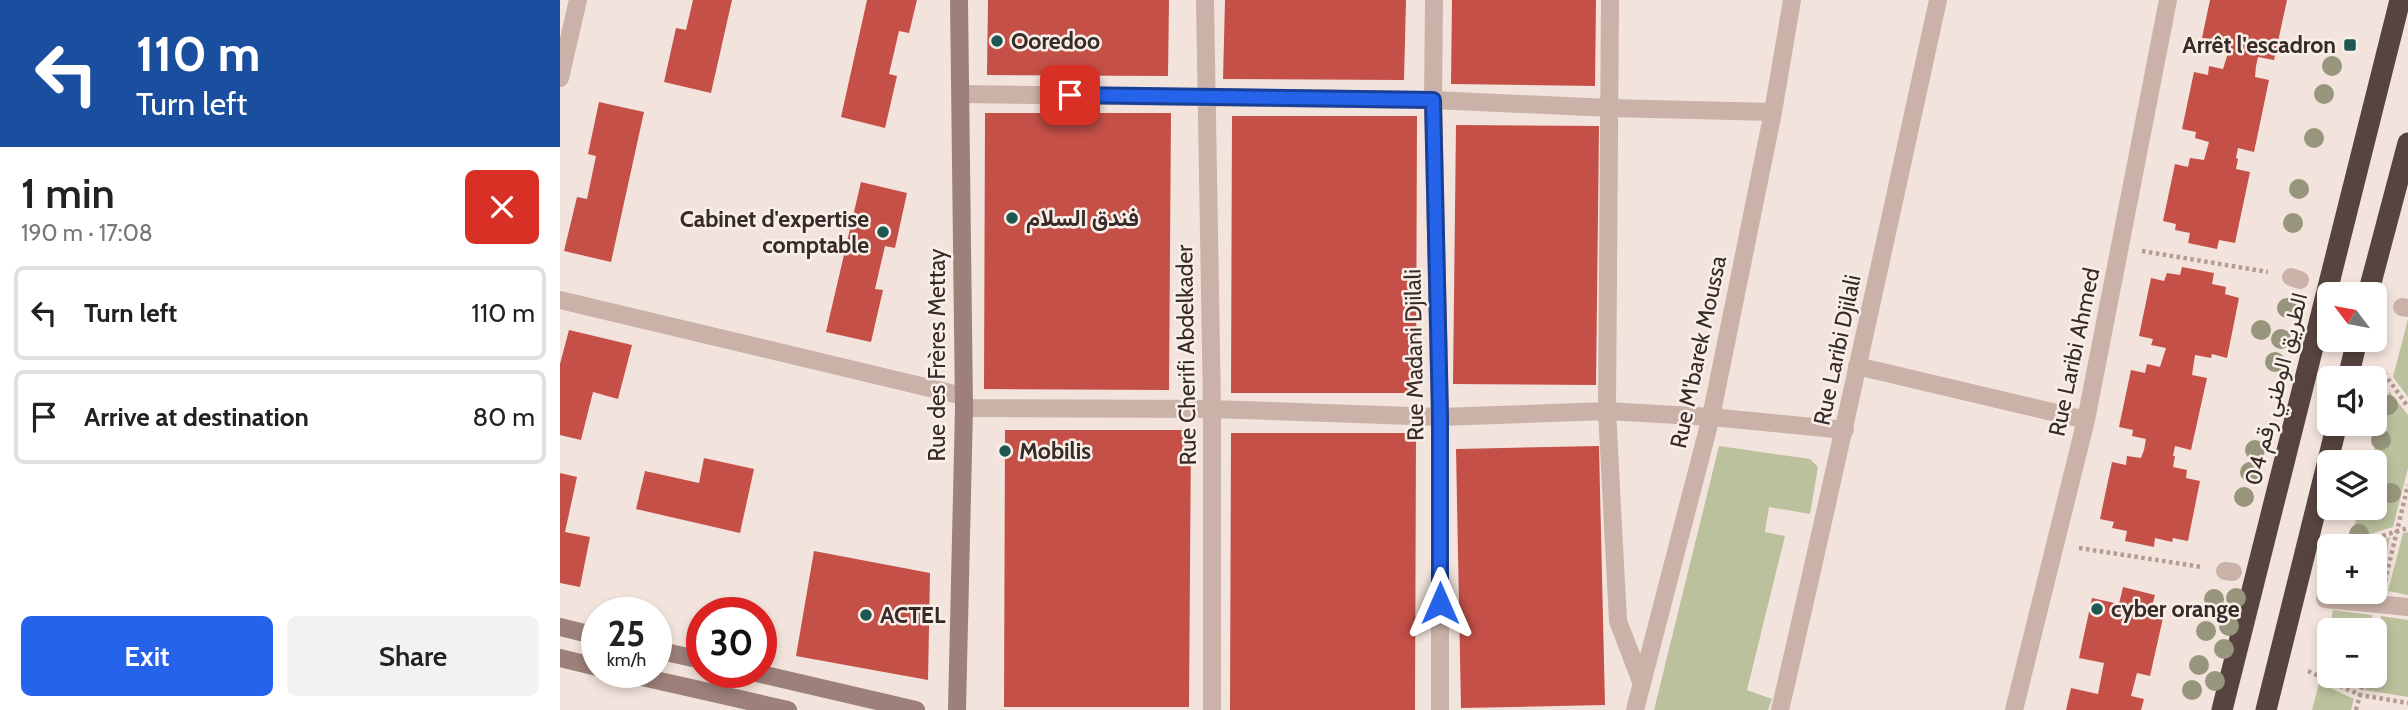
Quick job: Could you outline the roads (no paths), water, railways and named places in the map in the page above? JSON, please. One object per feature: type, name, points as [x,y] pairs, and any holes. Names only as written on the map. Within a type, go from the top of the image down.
[{"type":"highway","name":"الطريق الوطني رقم 04","points":[[2222,710],[2400,0]]},
{"type":"highway","points":[[2371,282],[2408,143]]},
{"type":"highway","points":[[2266,710],[2334,436]]},
{"type":"street","points":[[560,78],[578,0]]},
{"type":"street","name":"Rue des Frères Mettay","points":[[957,710],[964,402],[959,0]]},
{"type":"street","name":"Rue Cherifi Abdelkader","points":[[1205,0],[1212,409],[1212,710]]},
{"type":"street","name":"Rue Madani Djilali","points":[[1434,0],[1433,100],[1440,416],[1440,710]]},
{"type":"street","points":[[1611,0],[1607,411],[1618,621],[1642,684]]},
{"type":"street","name":"Rue M'barek Moussa","points":[[1634,710],[1712,417],[1773,112],[1792,0]]},
{"type":"street","name":"Rue Laribi Djilali","points":[[1780,710],[1845,430],[1938,0]]},
{"type":"street","name":"Rue Laribi Ahmed","points":[[2014,710],[2086,420],[2168,0]]},
{"type":"street","points":[[960,94],[1433,100],[1773,112]]},
{"type":"street","points":[[560,300],[964,402],[1440,416],[1607,411],[1712,417],[1845,430]]},
{"type":"street","points":[[1857,366],[2086,420]]},
{"type":"street","points":[[2387,604],[2408,607]]},
{"type":"street","points":[[560,627],[581,632]]},
{"type":"street","points":[[560,658],[581,663]]},
{"type":"street","points":[[777,678],[916,710]]},
{"type":"street","points":[[672,684],[788,710]]},
{"type":"place","name":"Ooredoo","points":[[997,41]]},
{"type":"place","name":"Arrêt l'escadron","points":[[2350,45]]},
{"type":"place","name":"فندق السلام","points":[[1012,218]]},
{"type":"place","name":"Cabinet d'expertise comptable","points":[[883,232]]},
{"type":"place","name":"Mobilis","points":[[1005,451]]},
{"type":"place","name":"cyber orange","points":[[2097,609]]},
{"type":"place","name":"ACTEL","points":[[866,615]]}]
